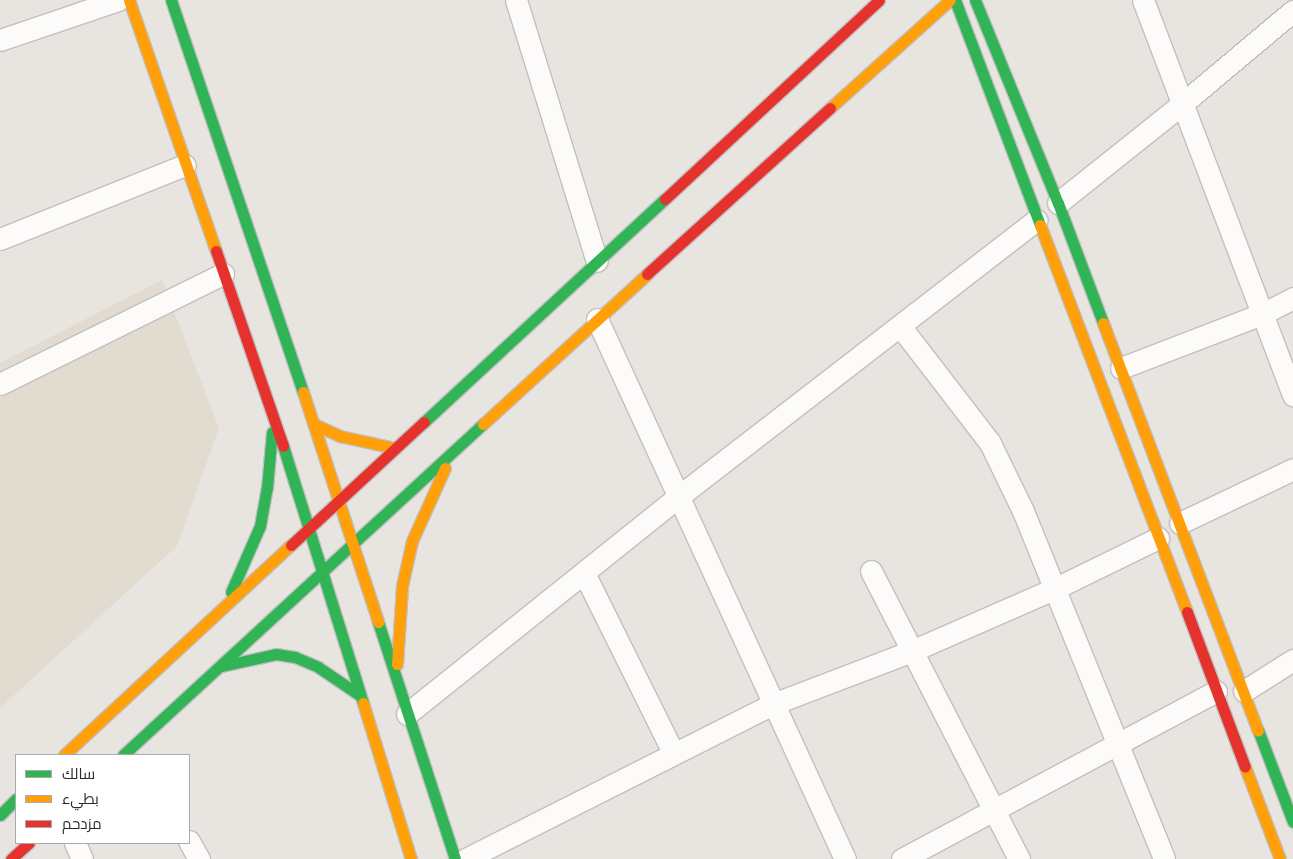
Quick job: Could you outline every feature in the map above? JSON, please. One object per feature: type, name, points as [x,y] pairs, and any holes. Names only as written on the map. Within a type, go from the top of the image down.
[{"type":"main road","points":[[129,0],[273,416],[358,694],[411,859]]},
{"type":"main road","points":[[171,0],[244,212],[339,499],[455,859]]},
{"type":"main road","points":[[65,754],[879,0]]},
{"type":"main road","points":[[134,751],[220,666],[453,451],[950,0]]},
{"type":"main road","points":[[955,0],[1036,220],[1280,859]]},
{"type":"main road","points":[[975,0],[1058,203],[1293,822]]},
{"type":"main road","points":[[226,604],[260,526],[268,488],[273,416]]},
{"type":"main road","points":[[314,424],[340,436],[394,448]]},
{"type":"main road","points":[[396,680],[402,586],[412,541],[426,505],[453,451]]},
{"type":"main road","points":[[220,666],[276,654],[295,657],[318,667],[358,694]]},
{"type":"main road","points":[[0,815],[15,801]]},
{"type":"main road","points":[[11,859],[28,844]]},
{"type":"street","points":[[0,40],[118,0]]},
{"type":"street","points":[[516,0],[597,261]]},
{"type":"street","points":[[1143,0],[1293,395]]},
{"type":"street","points":[[1058,203],[1291,18]]},
{"type":"street","points":[[0,239],[185,165]]},
{"type":"street","points":[[408,714],[678,497],[1036,220]]},
{"type":"street","points":[[0,384],[223,274]]},
{"type":"street","points":[[1121,368],[1262,314],[1293,298]]},
{"type":"street","points":[[597,319],[845,859]]},
{"type":"street","points":[[900,326],[990,443],[1023,511],[1164,859]]},
{"type":"street","points":[[1180,522],[1293,469]]},
{"type":"street","points":[[466,859],[773,704],[912,651],[1054,589],[1158,538]]},
{"type":"street","points":[[871,571],[1019,859]]},
{"type":"street","points":[[584,573],[674,754]]},
{"type":"street","points":[[1244,691],[1293,660]]},
{"type":"street","points":[[902,859],[1216,691]]},
{"type":"street","points":[[190,843],[198,859]]},
{"type":"street","points":[[75,844],[82,859]]},
{"type":"shaded area","points":[[162,280],[219,428],[177,546],[0,708],[0,363]]},
{"type":"traffic: fast","points":[[171,0],[303,392]]},
{"type":"traffic: fast","points":[[955,0],[1040,225]]},
{"type":"traffic: fast","points":[[975,0],[1058,203],[1103,323]]},
{"type":"traffic: fast","points":[[424,422],[665,199]]},
{"type":"traffic: fast","points":[[124,754],[483,424]]},
{"type":"traffic: fast","points":[[231,592],[260,526],[267,488],[272,432]]},
{"type":"traffic: fast","points":[[283,446],[363,703]]},
{"type":"traffic: fast","points":[[378,622],[455,859]]},
{"type":"traffic: fast","points":[[222,666],[276,654],[295,657],[318,667],[358,694]]},
{"type":"traffic: fast","points":[[1258,730],[1293,822]]},
{"type":"traffic: fast","points":[[0,815],[15,800]]},
{"type":"traffic: slow","points":[[129,0],[216,251]]},
{"type":"traffic: slow","points":[[830,108],[950,0]]},
{"type":"traffic: slow","points":[[1040,225],[1187,612]]},
{"type":"traffic: slow","points":[[483,424],[647,274]]},
{"type":"traffic: slow","points":[[1103,323],[1258,730]]},
{"type":"traffic: slow","points":[[303,392],[378,622]]},
{"type":"traffic: slow","points":[[314,424],[340,436],[394,448]]},
{"type":"traffic: slow","points":[[397,664],[402,586],[412,541],[445,468]]},
{"type":"traffic: slow","points":[[65,754],[291,545]]},
{"type":"traffic: slow","points":[[363,703],[411,859]]},
{"type":"traffic: slow","points":[[1245,767],[1280,859]]},
{"type":"traffic: jam","points":[[665,199],[879,0]]},
{"type":"traffic: jam","points":[[647,274],[830,108]]},
{"type":"traffic: jam","points":[[216,251],[283,446]]},
{"type":"traffic: jam","points":[[291,545],[424,422]]},
{"type":"traffic: jam","points":[[1187,612],[1245,767]]},
{"type":"traffic: jam","points":[[11,859],[28,844]]}]
